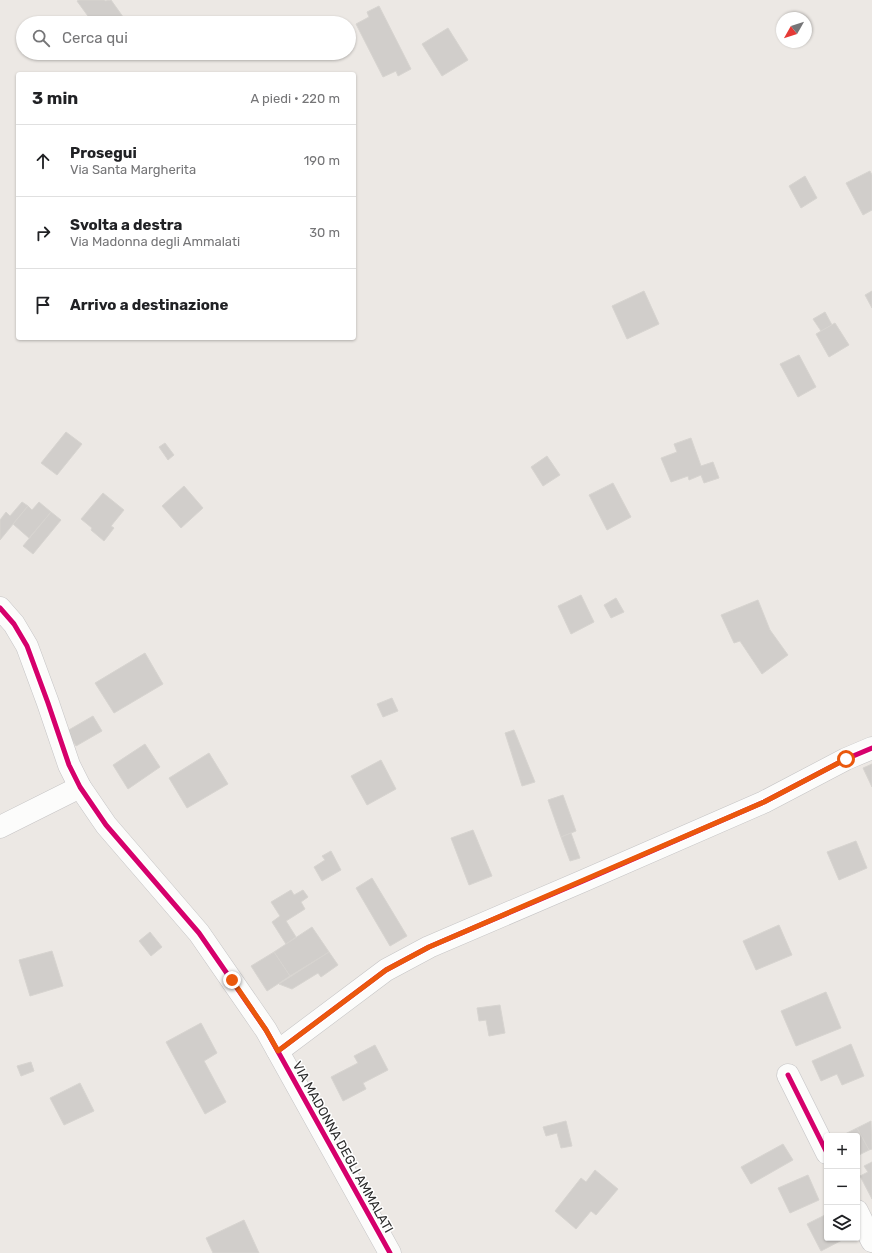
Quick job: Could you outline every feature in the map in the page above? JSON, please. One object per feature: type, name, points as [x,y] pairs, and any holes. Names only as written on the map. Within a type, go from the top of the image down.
[{"type":"street","name":"VIA MADONNA DEGLI AMMALATI","points":[[0,608],[14,624],[27,646],[69,765],[80,787],[106,825],[199,933],[262,1024],[390,1253]]},
{"type":"street","points":[[278,1051],[386,970],[429,947],[764,802],[846,759],[872,748]]},
{"type":"street","points":[[0,828],[80,787]]},
{"type":"street","points":[[788,1075],[824,1147]]},
{"type":"street","points":[[860,1217],[872,1241]]},
{"type":"building","points":[[111,0],[122,16],[88,16],[77,1]]},
{"type":"building","points":[[379,6],[411,69],[398,76],[396,71],[383,77],[356,24],[369,17],[367,12]]},
{"type":"building","points":[[448,28],[468,60],[442,76],[422,44]]},
{"type":"building","points":[[870,171],[872,175],[872,210],[863,215],[846,183]]},
{"type":"building","points":[[805,176],[817,198],[801,208],[789,186]]},
{"type":"building","points":[[644,291],[659,324],[627,339],[612,306]]},
{"type":"building","points":[[872,291],[872,308],[865,295]]},
{"type":"building","points":[[825,312],[832,325],[821,331],[813,319]]},
{"type":"building","points":[[835,323],[849,345],[829,357],[816,334]]},
{"type":"building","points":[[799,355],[816,387],[798,397],[780,364]]},
{"type":"building","points":[[66,432],[82,444],[57,475],[41,463]]},
{"type":"building","points":[[691,438],[701,466],[713,462],[719,478],[704,483],[701,475],[689,480],[688,476],[671,482],[661,458],[677,452],[674,444]]},
{"type":"building","points":[[165,443],[174,455],[168,460],[159,447]]},
{"type":"building","points":[[547,456],[560,475],[543,486],[531,467]]},
{"type":"building","points":[[613,483],[631,517],[607,530],[589,495]]},
{"type":"building","points":[[184,486],[203,508],[181,528],[162,506]]},
{"type":"building","points":[[103,493],[124,510],[111,526],[114,528],[104,541],[81,519]]},
{"type":"building","points":[[22,502],[28,506],[0,540],[0,520],[6,512],[10,516]]},
{"type":"building","points":[[39,502],[51,512],[29,538],[13,524],[28,506],[32,510]]},
{"type":"building","points":[[51,512],[61,520],[33,554],[23,546]]},
{"type":"building","points":[[581,595],[594,622],[571,634],[558,606]]},
{"type":"building","points":[[616,598],[624,612],[611,618],[604,605]]},
{"type":"building","points":[[758,600],[770,630],[788,655],[762,674],[740,641],[734,643],[721,615]]},
{"type":"building","points":[[145,653],[163,684],[114,713],[95,683]]},
{"type":"building","points":[[392,698],[398,711],[383,717],[377,704]]},
{"type":"building","points":[[93,716],[102,731],[76,746],[67,731]]},
{"type":"building","points":[[514,730],[535,782],[522,786],[505,733]]},
{"type":"building","points":[[145,744],[160,767],[128,789],[113,765]]},
{"type":"building","points":[[209,753],[228,784],[187,808],[169,778]]},
{"type":"building","points":[[381,760],[396,789],[367,805],[351,776]]},
{"type":"building","points":[[872,764],[872,787],[863,768]]},
{"type":"building","points":[[563,795],[576,831],[561,837],[548,800]]},
{"type":"building","points":[[473,830],[492,876],[469,885],[451,838]]},
{"type":"building","points":[[571,833],[580,858],[570,861],[561,837]]},
{"type":"building","points":[[856,841],[867,868],[839,880],[827,852]]},
{"type":"building","points":[[331,851],[341,870],[322,881],[314,867],[325,860],[322,856]]},
{"type":"building","points":[[372,878],[407,936],[390,946],[356,888]]},
{"type":"building","points":[[291,890],[294,895],[303,890],[308,897],[301,902],[305,909],[286,921],[296,937],[286,944],[272,922],[280,916],[271,902]]},
{"type":"building","points":[[779,925],[792,955],[756,970],[743,941]]},
{"type":"building","points":[[312,927],[329,952],[290,976],[274,952]]},
{"type":"building","points":[[150,932],[162,947],[151,956],[139,941]]},
{"type":"building","points":[[52,951],[63,986],[30,996],[19,960]]},
{"type":"building","points":[[274,952],[290,976],[267,991],[251,966]]},
{"type":"building","points":[[329,952],[338,965],[321,977],[318,973],[292,989],[279,984]]},
{"type":"building","points":[[826,992],[841,1028],[796,1046],[781,1011]]},
{"type":"building","points":[[500,1005],[505,1033],[489,1036],[486,1020],[479,1021],[477,1008]]},
{"type":"building","points":[[201,1023],[217,1053],[204,1061],[226,1102],[205,1114],[166,1042]]},
{"type":"building","points":[[851,1044],[864,1076],[842,1085],[837,1074],[821,1081],[812,1061]]},
{"type":"building","points":[[375,1045],[388,1070],[363,1083],[366,1089],[343,1101],[331,1077],[358,1063],[354,1056]]},
{"type":"building","points":[[31,1062],[34,1071],[21,1076],[17,1066]]},
{"type":"building","points":[[80,1083],[94,1111],[64,1125],[50,1098]]},
{"type":"building","points":[[566,1121],[572,1146],[561,1148],[557,1133],[546,1136],[543,1127]]},
{"type":"building","points":[[871,1121],[872,1149],[869,1150],[857,1128]]},
{"type":"building","points":[[857,1128],[860,1133],[847,1133]]},
{"type":"building","points":[[860,1134],[869,1150],[860,1154]]},
{"type":"building","points":[[783,1144],[793,1160],[751,1184],[741,1167]]},
{"type":"building","points":[[872,1162],[872,1199],[860,1176],[868,1172],[864,1166]]},
{"type":"building","points":[[595,1170],[618,1189],[596,1215],[591,1211],[576,1229],[555,1211],[581,1178],[586,1182]]},
{"type":"building","points":[[808,1175],[819,1200],[790,1213],[778,1188]]},
{"type":"building","points":[[824,1216],[824,1241],[840,1241],[821,1251],[807,1224]]},
{"type":"building","points":[[244,1220],[259,1253],[213,1253],[206,1238]]},
{"type":"cycle path","points":[[0,608],[14,624],[27,646],[69,765],[80,787],[106,825],[199,933],[266,1030],[390,1253]]},
{"type":"cycle path","points":[[278,1051],[386,970],[429,947],[764,802],[846,759],[872,748]]},
{"type":"cycle path","points":[[788,1075],[824,1147]]},
{"type":"route","points":[[232,980],[266,1030],[278,1051],[386,970],[429,947],[764,802],[846,759]]}]
